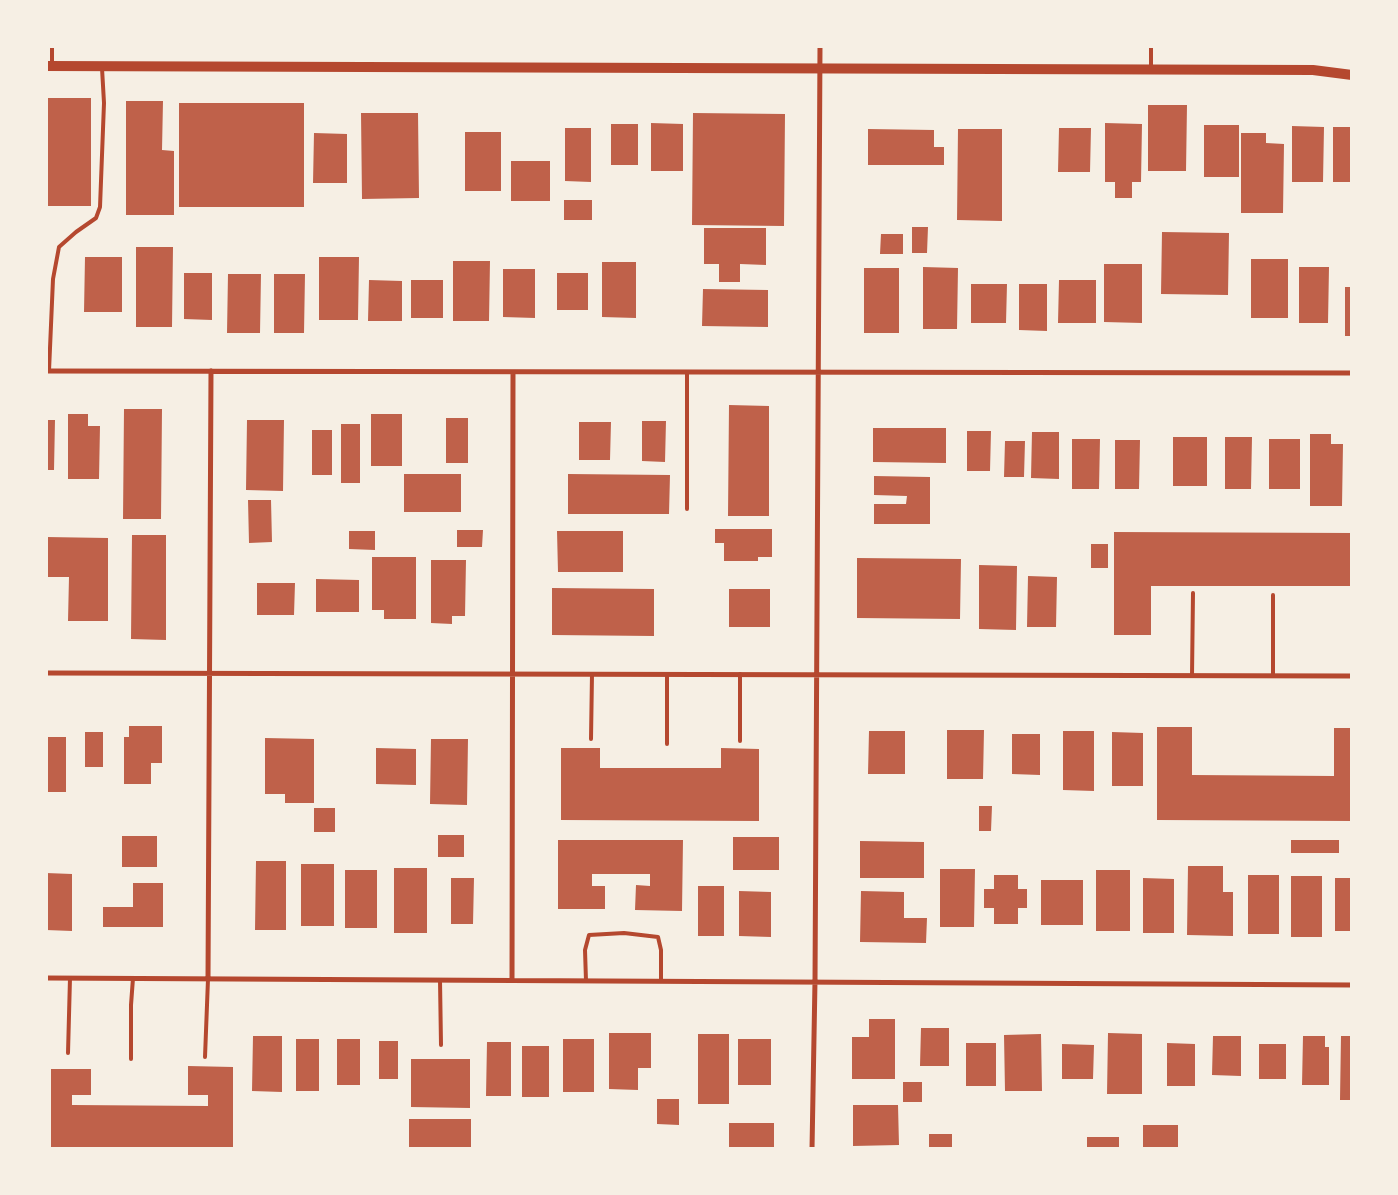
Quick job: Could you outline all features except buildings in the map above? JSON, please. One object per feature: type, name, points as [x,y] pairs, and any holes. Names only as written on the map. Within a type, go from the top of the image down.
[{"type":"main road","points":[[49,66],[1313,70],[1352,75]]},
{"type":"main road","points":[[1328,72],[1352,69]]},
{"type":"street","points":[[812,1149],[815,982],[820,46]]},
{"type":"street","points":[[47,371],[1352,373]]},
{"type":"street","points":[[208,978],[211,371]]},
{"type":"street","points":[[512,980],[513,372]]},
{"type":"street","points":[[46,673],[1352,676]]},
{"type":"street","points":[[46,978],[1352,985]]},
{"type":"lane","points":[[49,66],[52,46]]},
{"type":"lane","points":[[1151,46],[1151,70]]},
{"type":"lane","points":[[47,371],[53,279],[59,247],[96,218],[100,207],[104,102],[102,66]]},
{"type":"lane","points":[[687,372],[687,509]]},
{"type":"lane","points":[[1192,676],[1193,593]]},
{"type":"lane","points":[[1273,595],[1273,676]]},
{"type":"lane","points":[[591,739],[592,674]]},
{"type":"lane","points":[[667,674],[667,744]]},
{"type":"lane","points":[[740,674],[740,741]]},
{"type":"lane","points":[[586,981],[584,950],[589,935],[624,933],[658,937],[661,950],[661,981]]},
{"type":"lane","points":[[68,1053],[70,978]]},
{"type":"lane","points":[[131,1059],[133,978]]},
{"type":"lane","points":[[205,1057],[208,978]]},
{"type":"lane","points":[[440,980],[441,1044]]}]
